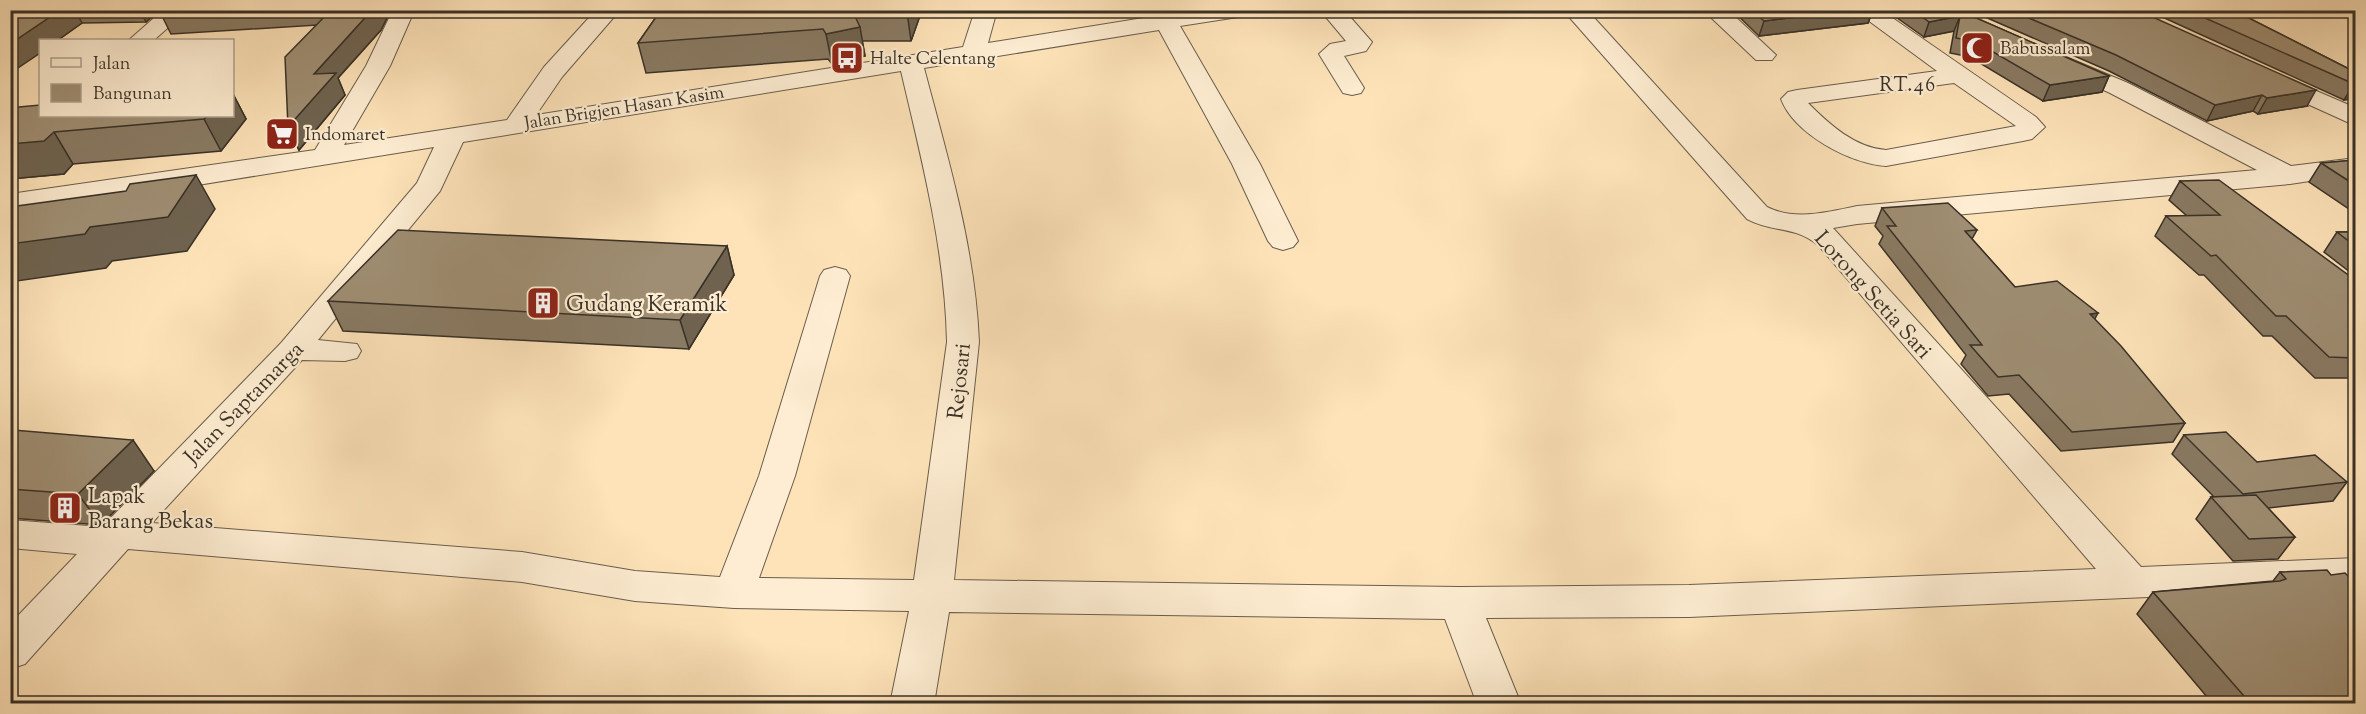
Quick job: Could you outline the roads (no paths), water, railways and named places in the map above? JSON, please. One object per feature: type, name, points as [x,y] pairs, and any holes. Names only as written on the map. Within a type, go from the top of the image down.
[{"type":"street","points":[[141,39],[177,10]]},
{"type":"street","points":[[517,124],[553,72],[609,10]]},
{"type":"street","points":[[974,51],[986,10]]},
{"type":"street","name":"Jalan Brigjen Hasan Kasim","points":[[10,203],[325,156],[974,51],[1122,20],[1166,22],[1238,10]]},
{"type":"street","points":[[1331,10],[1360,42],[1358,46],[1338,49],[1330,54],[1352,88]]},
{"type":"street","name":"Lorong Setia Sari","points":[[1574,10],[1757,213],[1768,218],[1808,224],[1827,239],[2131,582]]},
{"type":"street","points":[[1714,10],[1764,55]]},
{"type":"street","points":[[1865,10],[2027,122],[2031,129],[1886,158],[1869,158],[1853,152],[1795,103],[1797,97],[1959,75]]},
{"type":"street","points":[[325,156],[378,66],[400,18]]},
{"type":"street","points":[[1166,22],[1246,164],[1283,241]]},
{"type":"street","points":[[2048,56],[2109,83],[2290,176]]},
{"type":"street","name":"Rejosari","points":[[910,61],[955,238],[963,313],[963,342],[932,594],[912,704]]},
{"type":"street","points":[[2253,70],[2355,118]]},
{"type":"street","name":"Jalan Saptamarga","points":[[14,644],[293,350],[425,193],[441,166],[453,135]]},
{"type":"street","points":[[1808,224],[1857,215],[2211,184],[2290,176],[2355,166]]},
{"type":"street","points":[[2211,184],[2238,204]]},
{"type":"street","points":[[734,593],[777,476],[835,276]]},
{"type":"street","points":[[293,350],[345,351]]},
{"type":"street","points":[[10,534],[115,538],[522,567],[636,586],[734,593],[1459,603],[1689,601],[2355,573]]},
{"type":"street","points":[[1459,603],[1499,704]]},
{"type":"place","name":"Babussalam","points":[[1977,48]]},
{"type":"place","name":"Halte Celentang","points":[[847,58]]},
{"type":"place","name":"Indomaret","points":[[282,134]]},
{"type":"place","name":"Gudang Keramik","points":[[543,303]]},
{"type":"place","name":"Lapak Barang Bekas","points":[[65,508]]},
{"type":"district","name":"RT.46","points":[[1908,84]]}]
